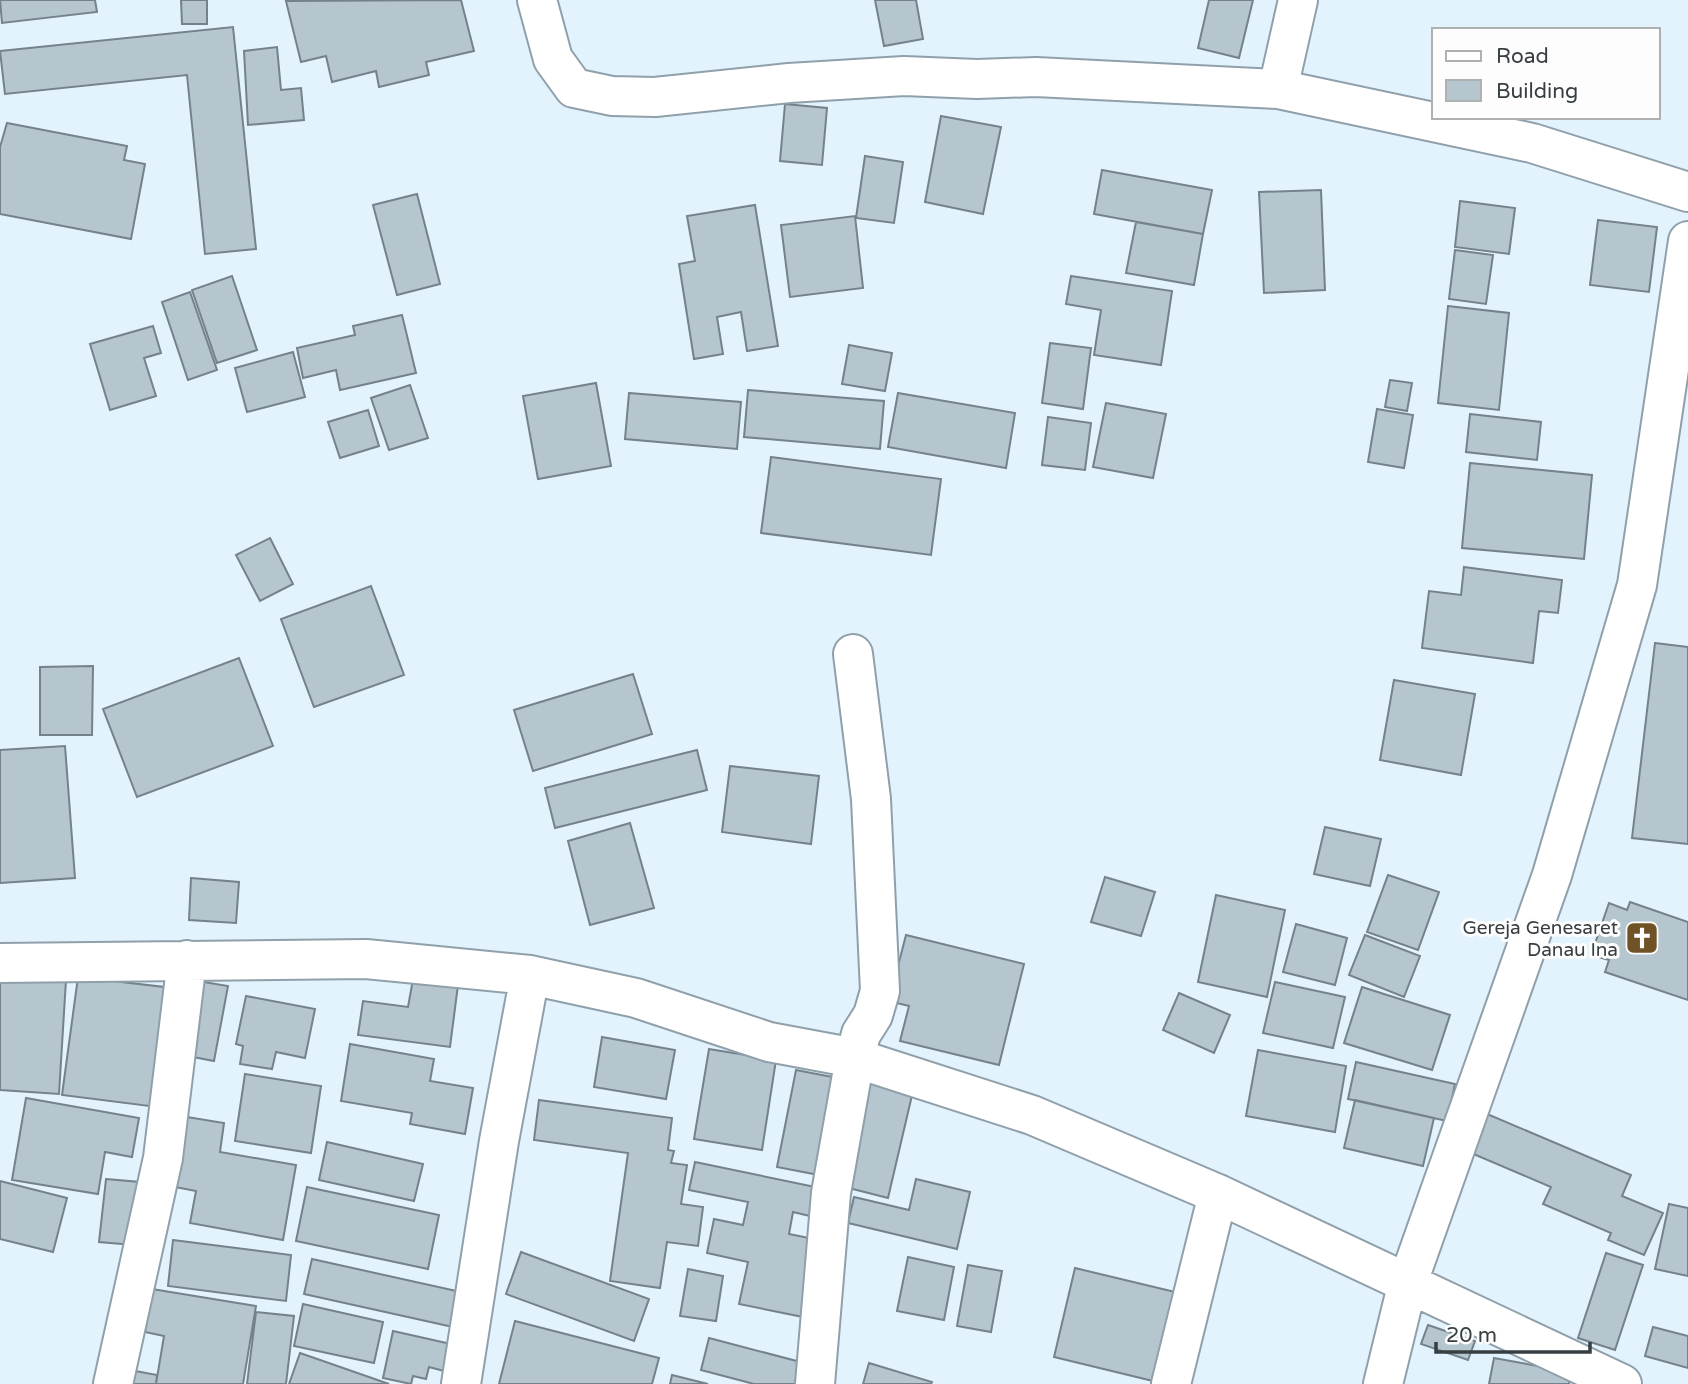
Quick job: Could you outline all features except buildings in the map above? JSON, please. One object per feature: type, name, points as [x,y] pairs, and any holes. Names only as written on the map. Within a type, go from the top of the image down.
[{"type":"street","points":[[537,0],[553,59],[574,88],[612,96],[655,97],[789,83],[904,76],[977,79],[1036,77],[1278,89],[1532,143],[1688,192]]},
{"type":"street","points":[[1278,89],[1298,0]]},
{"type":"street","points":[[1382,1384],[1408,1282],[1552,875],[1617,660],[1637,585],[1688,242]]},
{"type":"street","points":[[815,1384],[831,1193],[855,1058],[861,1034],[873,1015],[880,990],[871,799],[853,654]]},
{"type":"street","points":[[0,963],[366,959],[530,975],[636,998],[769,1042],[855,1058],[1032,1115],[1218,1194],[1408,1282],[1573,1364],[1622,1384]]},
{"type":"street","points":[[113,1384],[163,1158],[187,960]]},
{"type":"street","points":[[461,1384],[499,1142],[530,975]]},
{"type":"street","points":[[1171,1384],[1218,1194]]},
{"type":"place","name":"Gereja Genesaret Danau Ina","points":[[1642,938]]}]
